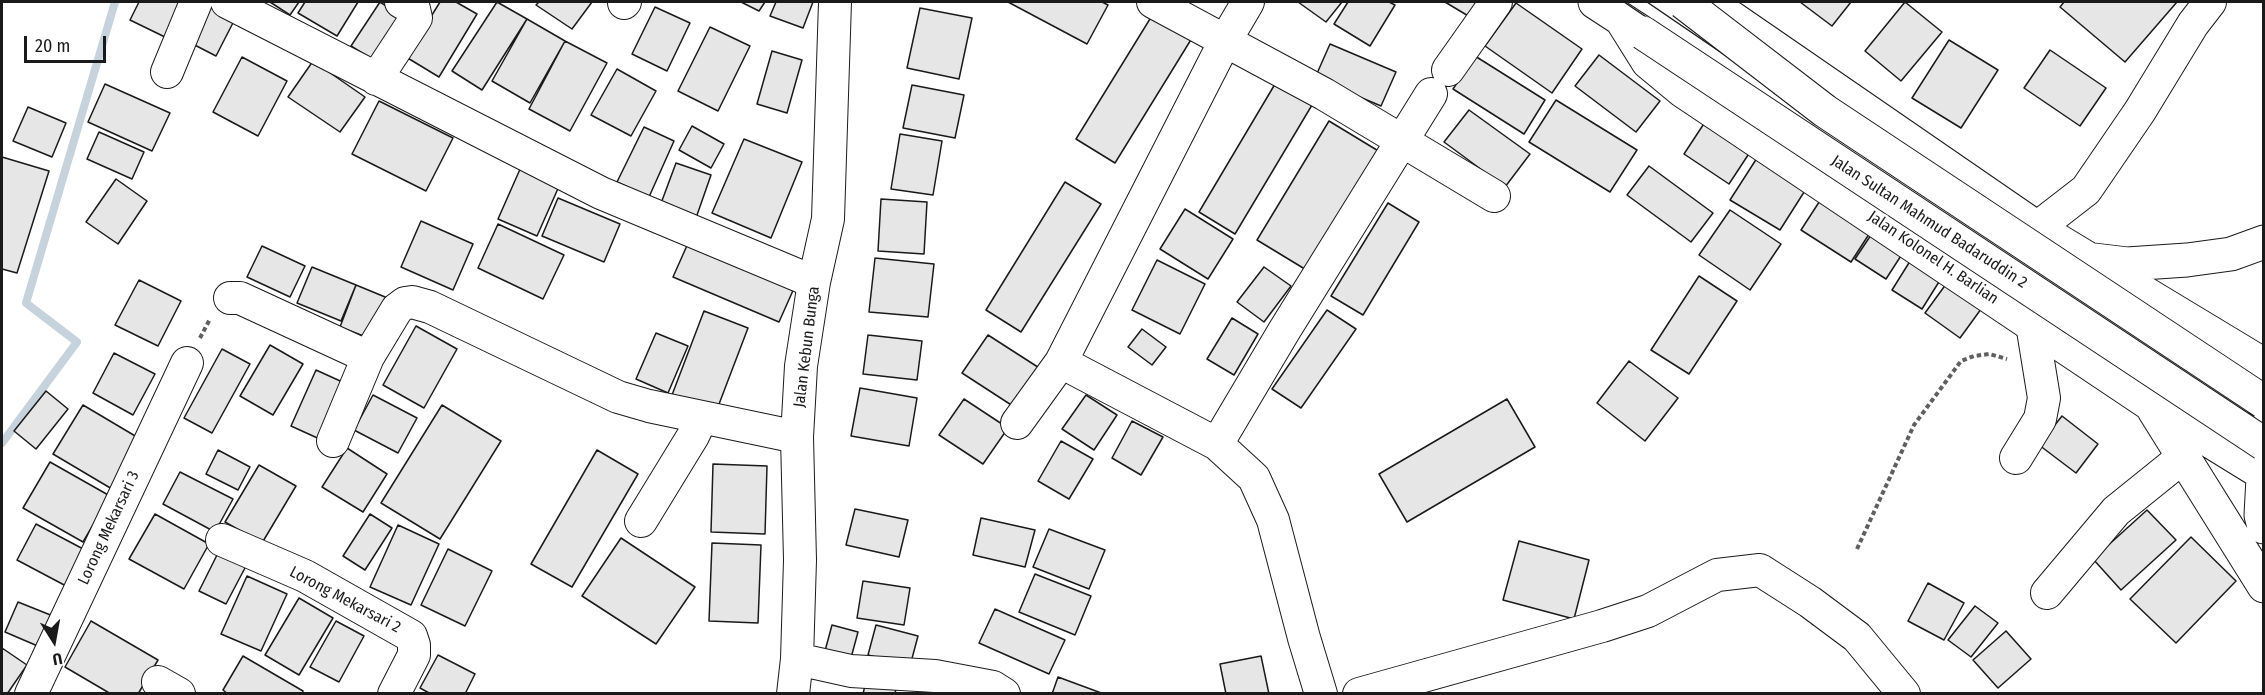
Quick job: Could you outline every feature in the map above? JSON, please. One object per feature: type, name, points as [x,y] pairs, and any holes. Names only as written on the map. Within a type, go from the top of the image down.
[{"type":"highway","name":"Jalan Sultan Mahmud Badaruddin 2","points":[[1594,2],[2263,462]]},
{"type":"highway","name":"Jalan Sultan Mahmud Badaruddin 2","points":[[1683,2],[1825,111],[2264,402]]},
{"type":"highway","points":[[1704,2],[1732,18],[2086,260],[2264,365]]},
{"type":"highway","name":"Jalan Kolonel H. Barlian","points":[[1633,27],[1648,62],[1683,91],[2150,404],[2263,462]]},
{"type":"highway","points":[[2086,260],[2127,264],[2187,260],[2231,254],[2264,242]]},
{"type":"highway","points":[[2201,327],[2204,347],[2200,369],[2193,384],[2180,397],[2167,403],[2150,404],[2264,586]]},
{"type":"highway","points":[[2263,462],[2261,515],[2264,526]]},
{"type":"street","points":[[167,72],[196,2]]},
{"type":"street","points":[[227,2],[600,193],[814,282]]},
{"type":"street","points":[[376,80],[416,18],[414,9],[401,2]]},
{"type":"street","name":"Jalan Kebun Bunga","points":[[794,693],[798,659],[800,560],[797,437],[801,366],[814,282],[828,219],[835,2]]},
{"type":"street","points":[[1153,2],[1323,94],[1494,196]]},
{"type":"street","points":[[1017,423],[1061,362],[1225,41],[1248,2]]},
{"type":"street","points":[[1217,444],[1401,142],[1496,2]]},
{"type":"street","points":[[2037,228],[2086,190],[2140,111],[2193,24],[2210,2]]},
{"type":"street","points":[[230,298],[240,298],[368,357]]},
{"type":"street","points":[[333,441],[368,357],[397,309],[405,303],[412,302],[430,306],[618,397],[797,437]]},
{"type":"street","points":[[2016,458],[2040,419],[2044,398],[2032,324]]},
{"type":"street","points":[[1061,362],[1217,444],[1254,478],[1273,520],[1304,638],[1322,693]]},
{"type":"street","name":"Lorong Mekarsari 3","points":[[31,693],[187,363]]},
{"type":"street","points":[[641,521],[702,417]]},
{"type":"street","points":[[2047,593],[2116,511],[2183,457]]},
{"type":"street","name":"Lorong Mekarsari 2","points":[[222,540],[305,576],[411,636],[414,655],[394,693]]},
{"type":"street","points":[[1359,693],[1648,611],[1717,575],[1760,570],[1810,602],[1857,637],[1904,693]]},
{"type":"street","points":[[798,659],[851,671],[935,676],[993,687],[1004,693]]},
{"type":"path","points":[[187,363],[215,309],[230,298]]},
{"type":"path","points":[[1857,549],[1914,425],[1961,361],[1989,354],[2040,369]]},
{"type":"building","points":[[139,2],[185,2],[167,38],[130,20]]},
{"type":"building","points":[[209,2],[237,15],[216,56],[183,39]]},
{"type":"building","points":[[270,2],[299,2],[290,15]]},
{"type":"building","points":[[305,2],[358,2],[337,36],[298,13]]},
{"type":"building","points":[[380,2],[411,22],[383,66],[351,46]]},
{"type":"building","points":[[440,2],[456,2],[477,14],[439,77],[406,57]]},
{"type":"building","points":[[497,2],[527,19],[482,90],[452,71]]},
{"type":"building","points":[[539,2],[592,2],[572,29],[536,5]]},
{"type":"building","points":[[741,2],[765,2],[759,11]]},
{"type":"building","points":[[776,2],[813,2],[803,28],[770,16]]},
{"type":"building","points":[[1008,2],[1102,2],[1108,5],[1087,44]]},
{"type":"building","points":[[1298,2],[1342,2],[1326,22]]},
{"type":"building","points":[[1348,2],[1389,2],[1395,5],[1370,46],[1334,24]]},
{"type":"building","points":[[1445,2],[1487,2],[1475,20]]},
{"type":"building","points":[[1800,2],[1851,2],[1832,26]]},
{"type":"building","points":[[1905,2],[1942,32],[1901,81],[1865,51]]},
{"type":"building","points":[[2064,2],[2177,2],[2125,62],[2060,7]]},
{"type":"building","points":[[1516,3],[1582,49],[1552,93],[1485,46]]},
{"type":"building","points":[[655,7],[690,23],[667,71],[632,54]]},
{"type":"building","points":[[920,8],[972,18],[959,79],[907,68]]},
{"type":"building","points":[[1153,14],[1192,38],[1115,163],[1076,139]]},
{"type":"building","points":[[527,19],[565,41],[530,103],[492,81]]},
{"type":"building","points":[[710,27],[750,46],[718,111],[678,91]]},
{"type":"building","points":[[1949,40],[1998,70],[1961,128],[1912,98]]},
{"type":"building","points":[[565,41],[607,63],[570,131],[529,109]]},
{"type":"building","points":[[1330,44],[1396,72],[1381,106],[1315,78]]},
{"type":"building","points":[[2050,50],[2106,88],[2080,126],[2024,88]]},
{"type":"building","points":[[772,51],[802,60],[787,113],[757,104]]},
{"type":"building","points":[[1599,55],[1660,101],[1636,132],[1575,86]]},
{"type":"building","points":[[1475,56],[1545,100],[1524,134],[1453,89]]},
{"type":"building","points":[[242,57],[287,81],[258,136],[213,112]]},
{"type":"building","points":[[313,61],[365,97],[340,132],[288,97]]},
{"type":"building","points":[[617,69],[656,91],[631,136],[591,115]]},
{"type":"building","points":[[1278,79],[1315,100],[1235,234],[1199,212]]},
{"type":"building","points":[[105,84],[170,113],[152,151],[88,122]]},
{"type":"building","points":[[912,85],[964,95],[955,138],[903,128]]},
{"type":"building","points":[[1556,100],[1637,150],[1610,192],[1529,142]]},
{"type":"building","points":[[379,101],[453,138],[426,191],[352,154]]},
{"type":"building","points":[[28,107],[66,123],[52,157],[13,141]]},
{"type":"building","points":[[1469,110],[1530,154],[1505,187],[1444,142]]},
{"type":"building","points":[[1707,119],[1752,149],[1729,184],[1684,154]]},
{"type":"building","points":[[1329,121],[1385,155],[1313,274],[1257,240]]},
{"type":"building","points":[[692,126],[724,144],[711,168],[679,150]]},
{"type":"building","points":[[644,127],[674,141],[649,197],[617,182]]},
{"type":"building","points":[[99,132],[144,152],[132,179],[87,159]]},
{"type":"building","points":[[900,134],[942,141],[933,195],[891,189]]},
{"type":"building","points":[[744,139],[802,162],[771,238],[712,213]]},
{"type":"building","points":[[2,157],[49,171],[17,273],[2,269]]},
{"type":"building","points":[[1757,158],[1806,189],[1780,230],[1730,200]]},
{"type":"building","points":[[676,163],[711,175],[696,218],[660,206]]},
{"type":"building","points":[[1649,166],[1713,213],[1691,242],[1627,195]]},
{"type":"building","points":[[521,167],[560,184],[537,236],[498,219]]},
{"type":"building","points":[[116,179],[147,201],[118,244],[86,222]]},
{"type":"building","points":[[1065,182],[1101,204],[1021,332],[986,310]]},
{"type":"building","points":[[1823,196],[1873,228],[1851,262],[1801,230]]},
{"type":"building","points":[[558,198],[620,224],[604,262],[542,236]]},
{"type":"building","points":[[881,199],[927,202],[924,254],[878,251]]},
{"type":"building","points":[[1388,203],[1419,222],[1363,315],[1331,296]]},
{"type":"building","points":[[1185,209],[1233,239],[1208,279],[1160,249]]},
{"type":"building","points":[[1730,210],[1781,244],[1750,290],[1699,255]]},
{"type":"building","points":[[421,221],[473,244],[453,290],[401,267]]},
{"type":"building","points":[[498,224],[564,255],[543,299],[478,268]]},
{"type":"building","points":[[1875,229],[1906,248],[1886,279],[1855,259]]},
{"type":"building","points":[[689,241],[795,286],[779,322],[673,277]]},
{"type":"building","points":[[262,246],[305,266],[290,297],[247,277]]},
{"type":"building","points":[[875,258],[934,264],[928,317],[869,312]]},
{"type":"building","points":[[1912,258],[1942,277],[1922,309],[1892,290]]},
{"type":"building","points":[[1157,260],[1205,284],[1180,334],[1132,310]]},
{"type":"building","points":[[312,267],[356,285],[341,321],[297,303]]},
{"type":"building","points":[[1264,267],[1291,286],[1264,322],[1237,302]]},
{"type":"building","points":[[1699,276],[1737,301],[1689,374],[1651,350]]},
{"type":"building","points":[[139,280],[181,301],[158,346],[115,325]]},
{"type":"building","points":[[1949,280],[1984,305],[1960,338],[1925,313]]},
{"type":"building","points":[[356,285],[390,299],[374,340],[340,327]]},
{"type":"building","points":[[1327,310],[1356,329],[1301,408],[1272,389]]},
{"type":"building","points":[[704,311],[748,328],[716,412],[672,395]]},
{"type":"building","points":[[1232,318],[1258,334],[1234,375],[1207,359]]},
{"type":"building","points":[[416,326],[457,349],[424,408],[383,385]]},
{"type":"building","points":[[1142,329],[1166,347],[1152,365],[1128,347]]},
{"type":"building","points":[[656,333],[688,346],[668,393],[636,379]]},
{"type":"building","points":[[868,335],[922,341],[917,380],[863,374]]},
{"type":"building","points":[[988,335],[1044,371],[1019,410],[962,373]]},
{"type":"building","points":[[270,345],[303,364],[273,415],[240,396]]},
{"type":"building","points":[[222,349],[250,364],[212,433],[184,418]]},
{"type":"building","points":[[114,353],[155,374],[133,415],[93,393]]},
{"type":"building","points":[[1629,361],[1678,398],[1645,441],[1597,403]]},
{"type":"building","points":[[316,370],[349,385],[324,441],[291,426]]},
{"type":"building","points":[[860,388],[917,398],[909,446],[851,436]]},
{"type":"building","points":[[46,391],[68,409],[36,449],[14,431]]},
{"type":"building","points":[[373,395],[417,418],[398,453],[354,430]]},
{"type":"building","points":[[1086,395],[1117,415],[1094,450],[1062,429]]},
{"type":"building","points":[[964,399],[1008,428],[983,464],[939,435]]},
{"type":"building","points":[[1507,399],[1535,447],[1407,522],[1379,474]]},
{"type":"building","points":[[83,405],[142,440],[112,489],[53,454]]},
{"type":"building","points":[[442,405],[501,441],[440,539],[381,503]]},
{"type":"building","points":[[2062,416],[2098,444],[2076,473],[2039,445]]},
{"type":"building","points":[[1132,421],[1163,437],[1141,475],[1112,458]]},
{"type":"building","points":[[1061,441],[1093,459],[1069,499],[1038,481]]},
{"type":"building","points":[[347,448],[387,474],[363,512],[322,487]]},
{"type":"building","points":[[218,450],[250,467],[238,490],[206,474]]},
{"type":"building","points":[[597,450],[638,474],[572,587],[531,564]]},
{"type":"building","points":[[50,462],[110,496],[83,542],[23,508]]},
{"type":"building","points":[[713,464],[767,466],[765,534],[711,532]]},
{"type":"building","points":[[259,465],[296,486],[262,543],[225,522]]},
{"type":"building","points":[[180,472],[233,499],[215,532],[163,504]]},
{"type":"building","points":[[855,509],[908,520],[899,557],[846,545]]},
{"type":"building","points":[[2147,510],[2176,540],[2121,590],[2093,559]]},
{"type":"building","points":[[155,514],[209,544],[184,589],[129,559]]},
{"type":"building","points":[[370,514],[392,528],[365,570],[343,556]]},
{"type":"building","points":[[981,518],[1035,530],[1025,567],[973,555]]},
{"type":"building","points":[[36,524],[87,551],[68,587],[17,560]]},
{"type":"building","points":[[398,525],[439,544],[411,605],[370,587]]},
{"type":"building","points":[[1049,529],[1105,550],[1089,589],[1033,567]]},
{"type":"building","points":[[2191,537],[2236,581],[2176,643],[2130,599]]},
{"type":"building","points":[[621,538],[695,587],[656,644],[582,596]]},
{"type":"building","points":[[1519,541],[1589,560],[1574,619],[1503,600]]},
{"type":"building","points":[[712,543],[761,545],[758,623],[709,621]]},
{"type":"building","points":[[448,549],[492,571],[465,626],[421,605]]},
{"type":"building","points":[[218,553],[246,566],[226,604],[199,591]]},
{"type":"building","points":[[1035,574],[1091,596],[1075,635],[1019,612]]},
{"type":"building","points":[[247,576],[287,594],[261,651],[221,634]]},
{"type":"building","points":[[863,581],[910,588],[904,625],[857,618]]},
{"type":"building","points":[[1928,583],[1964,603],[1944,640],[1908,621]]},
{"type":"building","points":[[299,598],[333,618],[299,675],[265,655]]},
{"type":"building","points":[[18,602],[53,616],[40,647],[5,632]]},
{"type":"building","points":[[1975,606],[1998,623],[1971,657],[1948,640]]},
{"type":"building","points":[[995,609],[1065,640],[1049,674],[979,643]]},
{"type":"building","points":[[91,621],[158,660],[138,694],[111,694],[65,667]]},
{"type":"building","points":[[336,621],[364,636],[339,682],[310,667]]},
{"type":"building","points":[[832,625],[858,632],[848,669],[822,662]]},
{"type":"building","points":[[876,625],[918,636],[910,666],[868,655]]},
{"type":"building","points":[[2006,631],[2031,659],[1998,688],[1973,660]]},
{"type":"building","points":[[2,648],[27,665],[7,694],[2,694]]},
{"type":"building","points":[[438,655],[475,674],[465,694],[431,694],[420,688]]},
{"type":"building","points":[[243,656],[303,691],[302,694],[228,694],[223,690]]},
{"type":"building","points":[[1261,656],[1269,694],[1226,694],[1220,664]]},
{"type":"building","points":[[1058,677],[1104,694],[1052,694]]},
{"type":"building","points":[[866,681],[897,683],[895,694],[863,694]]},
{"type":"waterway","points":[[2,443],[77,342],[26,303],[115,2]]},
{"type":"tram line","points":[[1624,2],[1948,221],[2183,376],[2222,405],[2264,459]]},
{"type":"tram line","points":[[1647,2],[1959,215],[2191,362],[2232,393],[2264,429]]}]
